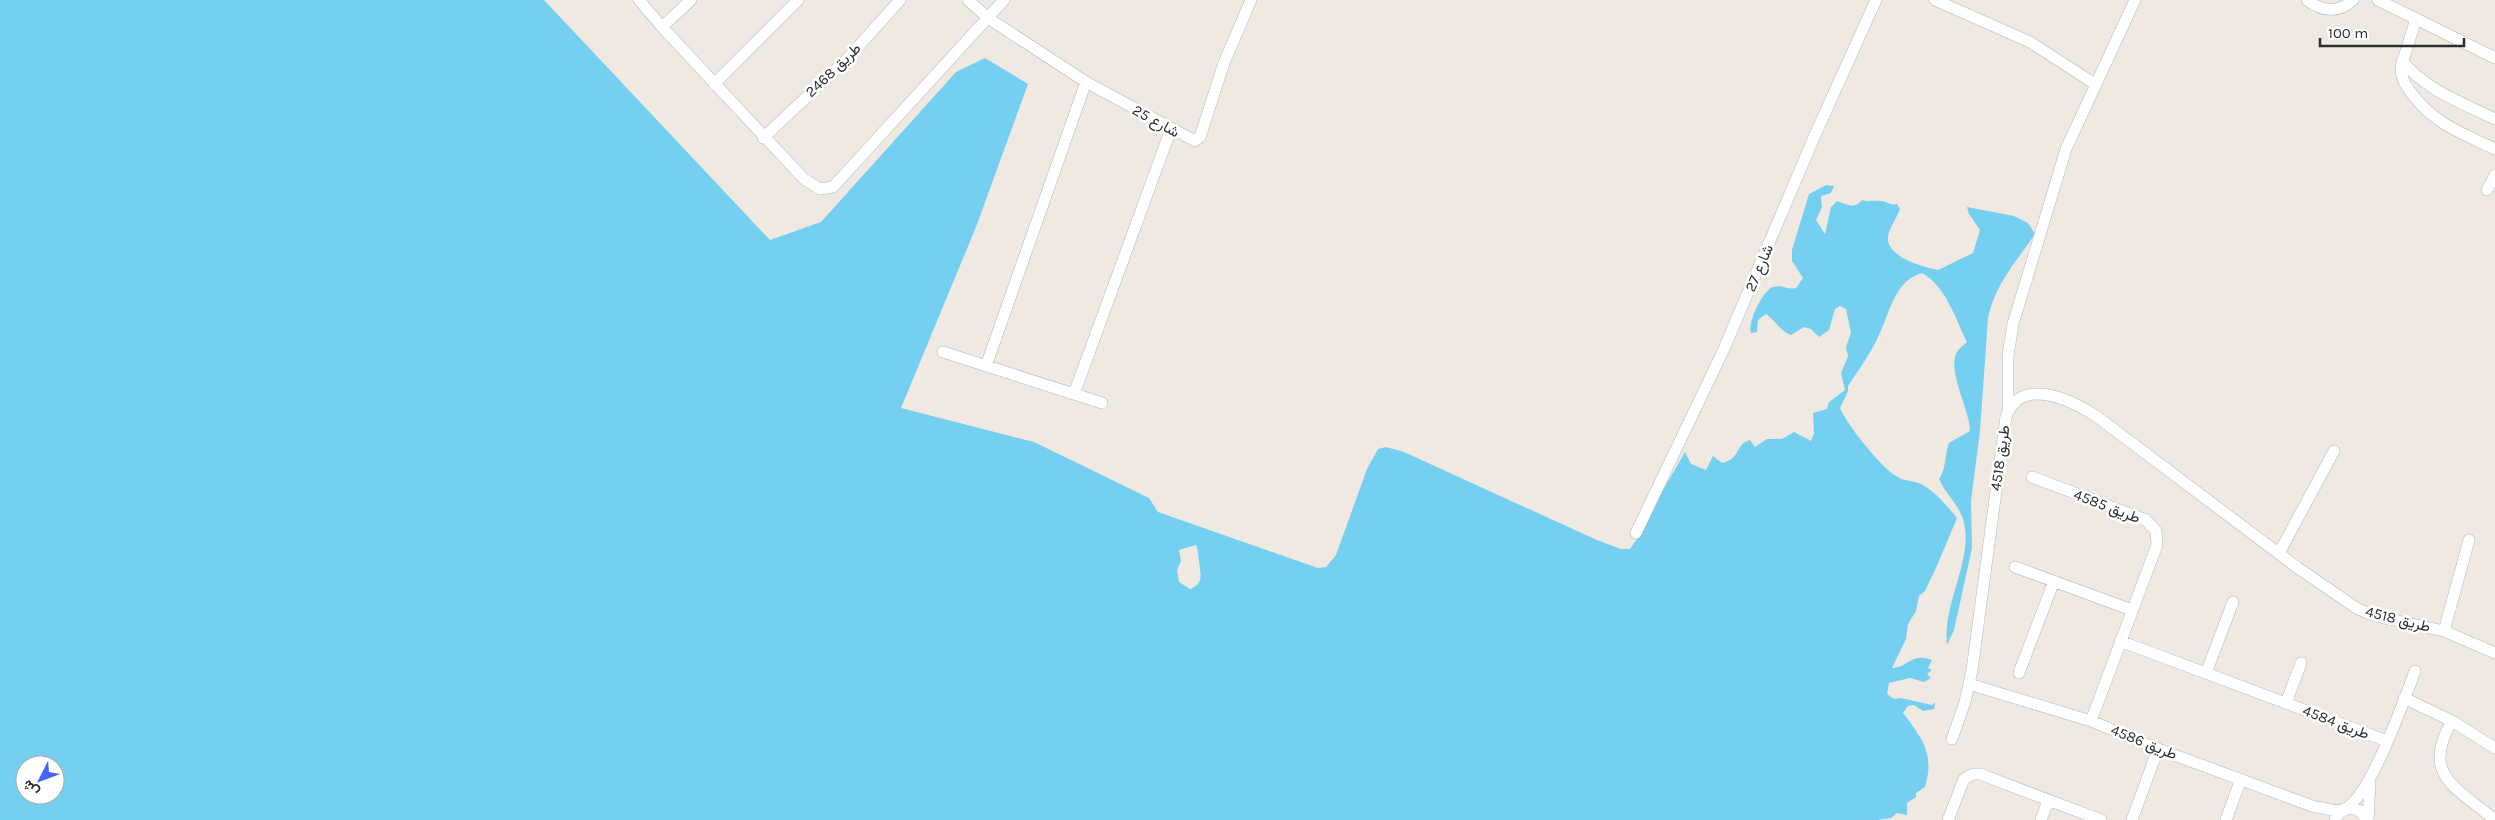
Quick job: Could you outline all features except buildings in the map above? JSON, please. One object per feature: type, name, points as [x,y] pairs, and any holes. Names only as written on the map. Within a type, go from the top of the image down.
[{"type":"street","points":[[639,0],[763,138],[812,185],[820,189],[833,187],[1004,0]]},
{"type":"street","points":[[662,27],[691,0]]},
{"type":"street","points":[[714,84],[798,0]]},
{"type":"street","name":"طريق 2468","points":[[763,138],[848,58],[900,0]]},
{"type":"street","name":"شارع 25","points":[[968,0],[988,18],[1086,82],[1190,140],[1195,141],[1200,137],[1224,63],[1251,0]]},
{"type":"street","name":"شارع 27","points":[[1636,533],[1728,339],[1815,135],[1876,0]]},
{"type":"street","points":[[1936,0],[2017,36],[2095,84]]},
{"type":"street","points":[[2008,409],[2008,355],[2017,307],[2045,224],[2066,149],[2135,0]]},
{"type":"street","points":[[2308,0],[2322,8],[2333,10],[2347,5],[2353,0]]},
{"type":"street","points":[[2378,0],[2495,58]]},
{"type":"street","points":[[2416,19],[2402,60],[2403,80],[2428,114],[2450,128],[2495,149]]},
{"type":"street","points":[[2402,60],[2410,71],[2431,87],[2495,119]]},
{"type":"street","points":[[986,366],[1086,82]]},
{"type":"street","points":[[1074,394],[1171,129]]},
{"type":"street","points":[[2487,190],[2495,175]]},
{"type":"street","points":[[943,352],[1102,403]]},
{"type":"street","name":"طريق 4518","points":[[1952,739],[1969,684],[2008,409],[2020,397],[2037,394],[2055,396],[2078,404],[2114,428],[2279,553],[2358,609],[2375,616],[2444,631],[2495,653]]},
{"type":"street","points":[[2279,553],[2334,451]]},
{"type":"street","name":"طريق 4585","points":[[2032,477],[2135,516],[2152,525],[2158,539],[2091,721]]},
{"type":"street","name":"طريق 4518","points":[[2444,631],[2469,540]]},
{"type":"street","points":[[2014,566],[2132,610]]},
{"type":"street","points":[[2019,673],[2054,581]]},
{"type":"street","points":[[2206,673],[2233,602]]},
{"type":"street","name":"طريق 4584","points":[[2120,641],[2387,741]]},
{"type":"street","name":"طريق 4584","points":[[2286,703],[2301,663]]},
{"type":"street","name":"طريق 4584","points":[[2335,820],[2343,810],[2355,803],[2370,781],[2415,672]]},
{"type":"street","name":"طريق 4586","points":[[1969,684],[2091,721],[2158,749],[2316,807],[2359,810],[2367,820]]},
{"type":"street","points":[[2404,698],[2452,721],[2495,748]]},
{"type":"street","points":[[2452,721],[2442,738],[2439,749],[2440,768],[2451,784],[2495,820]]},
{"type":"street","points":[[2132,820],[2158,749]]},
{"type":"street","points":[[1948,820],[1964,779],[1973,774],[1980,774],[2101,820]]},
{"type":"street","points":[[2226,820],[2241,779]]},
{"type":"street","name":"طريق 4584","points":[[2367,820],[2370,781]]},
{"type":"street","points":[[2041,820],[2048,801]]},
{"type":"street","name":"طريق 4586","points":[[2316,807],[2328,820]]},
{"type":"water","points":[[0,0],[544,0],[770,240],[821,222],[956,72],[985,58],[1028,84],[976,227],[901,408],[1034,442],[1149,498],[1158,512],[1318,568],[1326,567],[1336,555],[1367,469],[1378,449],[1386,447],[1404,452],[1597,540],[1621,549],[1630,549],[1646,526],[1651,511],[1685,452],[1691,464],[1706,470],[1713,456],[1722,463],[1728,461],[1745,442],[1750,440],[1755,447],[1767,439],[1782,439],[1794,432],[1811,441],[1814,433],[1813,413],[1827,409],[1829,402],[1845,390],[1841,373],[1848,356],[1846,347],[1851,333],[1846,309],[1840,306],[1835,309],[1829,330],[1819,337],[1811,329],[1804,327],[1791,335],[1766,314],[1758,320],[1757,332],[1751,333],[1750,328],[1757,307],[1769,289],[1776,286],[1796,288],[1803,278],[1792,261],[1792,250],[1809,194],[1826,185],[1834,186],[1831,193],[1821,196],[1822,207],[1816,220],[1825,234],[1831,207],[1837,201],[1853,206],[1862,200],[1897,204],[1900,209],[1889,231],[1889,245],[1899,256],[1915,264],[1938,270],[1973,253],[1980,230],[1969,214],[1967,207],[2014,216],[2028,223],[2035,234],[2001,284],[1988,318],[1980,431],[1971,501],[1972,548],[1954,630],[1947,645],[1949,613],[1962,565],[1966,534],[1961,514],[1939,479],[1949,443],[1970,431],[1954,362],[1957,352],[1967,342],[1944,294],[1922,273],[1913,277],[1899,290],[1876,342],[1848,386],[1848,391],[1840,408],[1856,434],[1886,468],[1900,478],[1926,487],[1957,518],[1925,591],[1919,596],[1916,611],[1908,624],[1906,639],[1892,668],[1902,666],[1914,659],[1925,658],[1932,660],[1928,668],[1932,670],[1927,674],[1931,678],[1924,682],[1910,678],[1889,683],[1887,694],[1894,699],[1901,698],[1932,705],[1935,702],[1934,709],[1923,711],[1914,705],[1908,706],[1903,713],[1916,730],[1925,747],[1928,775],[1925,787],[1907,803],[1907,815],[1897,813],[1891,818],[1877,820],[0,820]],"holes":[[[1196,545],[1200,581],[1195,587],[1190,589],[1179,582],[1177,570],[1181,561],[1179,550]]]}]
